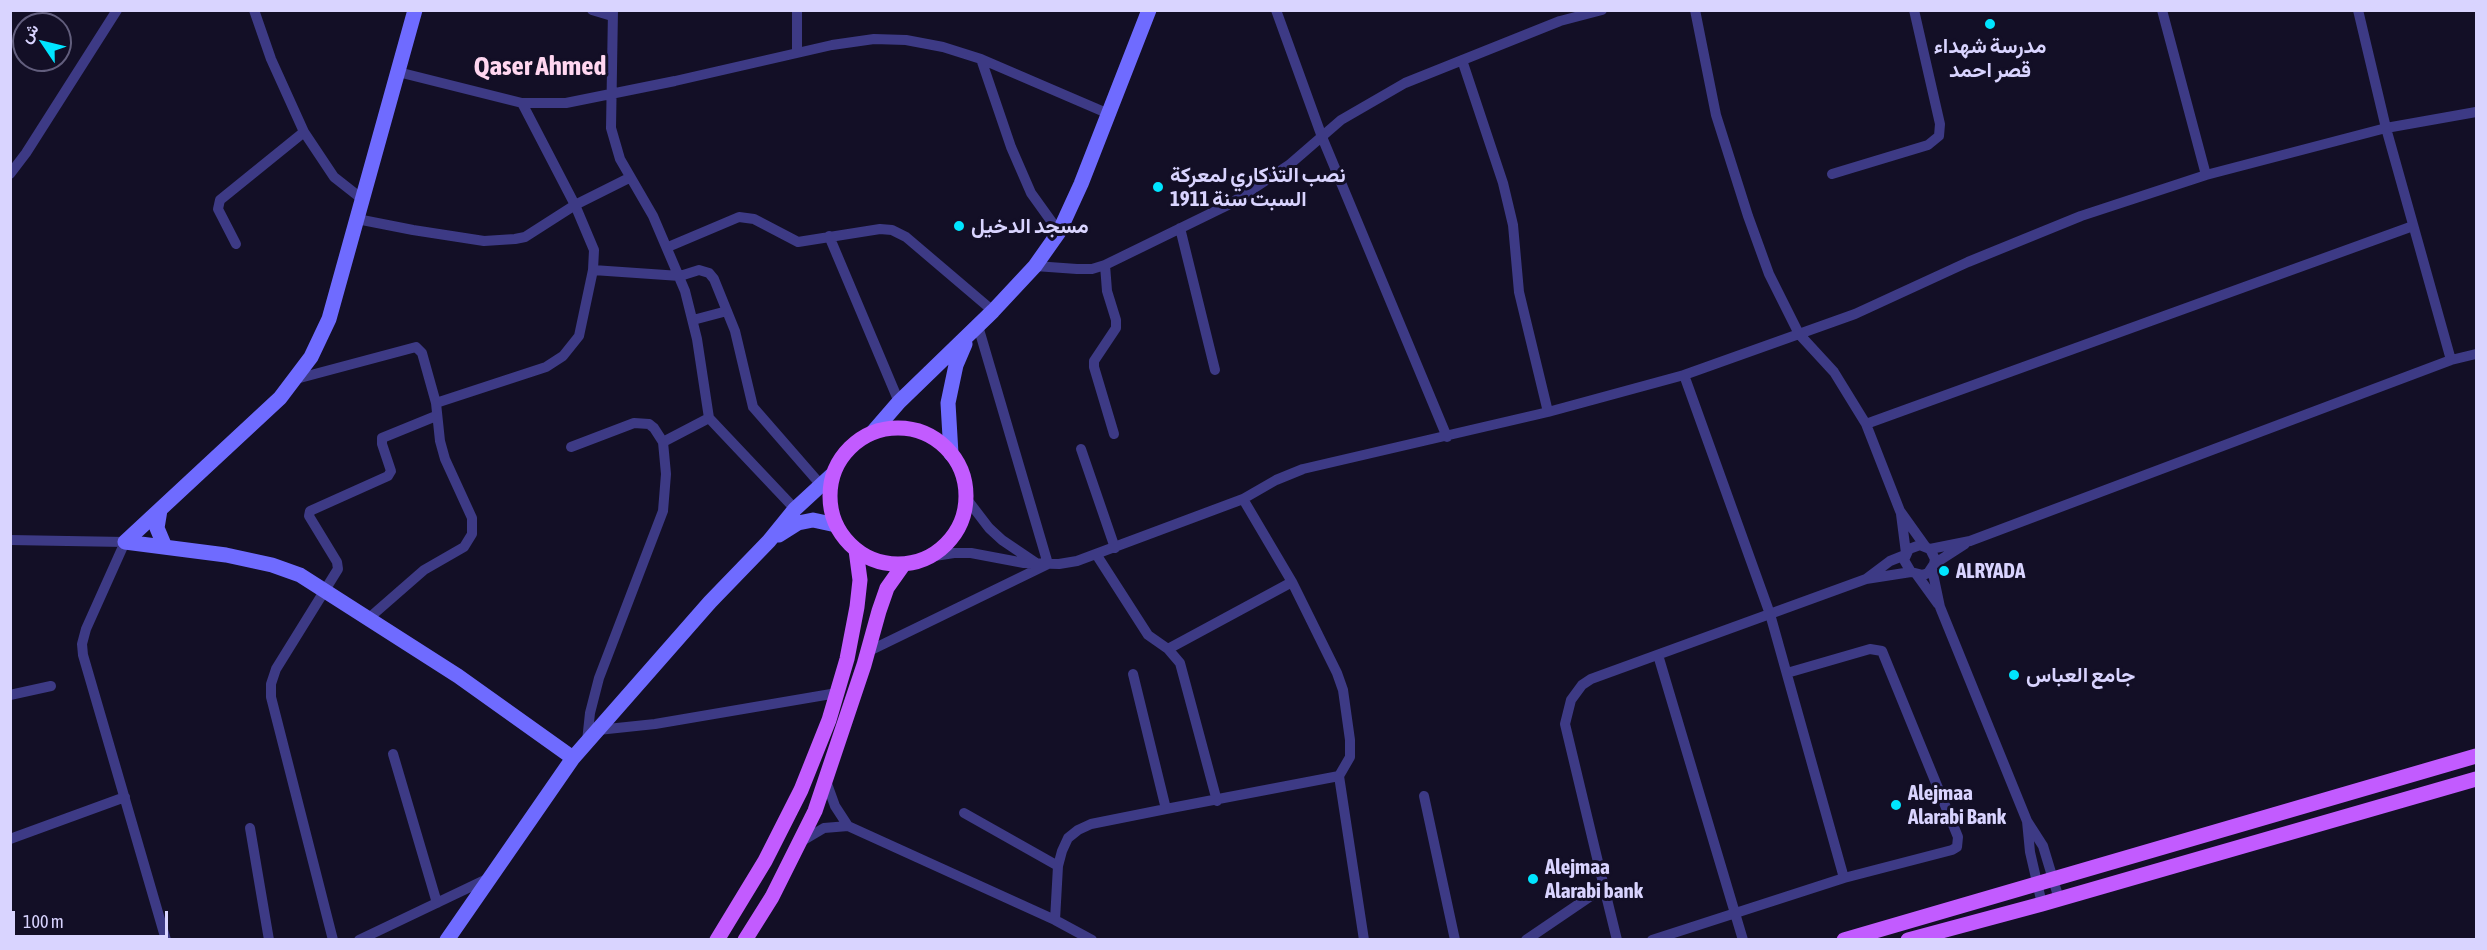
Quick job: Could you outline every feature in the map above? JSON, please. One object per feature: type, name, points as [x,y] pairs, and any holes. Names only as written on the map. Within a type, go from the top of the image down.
[{"type":"main road","points":[[890,428],[907,428],[939,441],[951,454],[962,475],[966,498],[963,516],[955,533],[943,547],[928,557],[904,564],[878,561],[856,550],[844,538],[836,525],[831,508],[830,491],[833,474],[848,449],[873,432],[890,428]]},
{"type":"main road","points":[[717,939],[765,861],[801,790],[829,720],[847,659],[857,607],[860,580],[856,550]]},
{"type":"main road","points":[[745,939],[772,897],[801,842],[826,781],[887,588],[904,564]]},
{"type":"main road","points":[[1844,939],[2476,756]]},
{"type":"main road","points":[[1908,939],[2042,904],[2476,779]]},
{"type":"main road","points":[[2372,786],[2379,808]]},
{"type":"street","points":[[10,174],[26,153],[117,10]]},
{"type":"street","points":[[254,10],[271,59],[304,132],[334,177],[362,199]]},
{"type":"street","points":[[166,939],[83,655],[82,644],[86,629],[125,543],[280,398],[311,357],[329,319],[415,10]]},
{"type":"street","points":[[592,10],[612,13],[611,128],[618,153],[629,178],[668,247],[680,276],[693,320],[709,418],[795,509]]},
{"type":"street","points":[[797,10],[797,53]]},
{"type":"street","points":[[873,432],[899,402],[993,311],[1035,266],[1059,232],[1081,184],[1149,10]]},
{"type":"street","points":[[1276,10],[1322,137],[1447,437]]},
{"type":"street","points":[[1035,266],[1092,269],[1105,265],[1230,204],[1266,182],[1341,120],[1395,89],[1559,16],[1602,10]]},
{"type":"street","points":[[1695,10],[1716,115],[1744,205],[1769,274],[1799,334],[1834,372],[1866,424],[1900,511],[1906,554],[1905,565],[1940,607]]},
{"type":"street","points":[[1832,174],[1928,145],[1939,136],[1940,124],[1914,10]]},
{"type":"street","points":[[2162,10],[2206,175]]},
{"type":"street","points":[[2358,10],[2386,128],[2451,360]]},
{"type":"street","points":[[398,72],[522,103],[566,103],[854,41],[891,39],[942,47],[981,59],[1109,114]]},
{"type":"street","points":[[981,59],[1011,147],[1031,193],[1059,232]]},
{"type":"street","points":[[1462,60],[1511,214],[1519,292],[1548,412]]},
{"type":"street","points":[[436,403],[546,367],[563,356],[579,336],[593,270],[594,250],[576,205],[522,103]]},
{"type":"street","points":[[928,557],[971,553],[1023,563],[1077,561],[1243,499],[1276,480],[1303,469],[1447,437],[1684,375],[1855,314],[1968,262],[2081,216],[2206,175],[2386,128],[2476,112]]},
{"type":"street","points":[[237,244],[218,209],[220,200],[304,132]]},
{"type":"street","points":[[357,219],[484,241],[506,240],[525,237],[576,205],[629,178]]},
{"type":"street","points":[[668,247],[739,217],[754,219],[798,242],[880,229],[892,230],[906,237],[993,311]]},
{"type":"street","points":[[1866,424],[2413,226]]},
{"type":"street","points":[[1180,228],[1215,370]]},
{"type":"street","points":[[829,236],[899,402]]},
{"type":"street","points":[[1105,265],[1107,291],[1116,320],[1116,328],[1094,361],[1094,367],[1114,434]]},
{"type":"street","points":[[593,270],[680,276],[699,270],[709,273],[735,331],[753,406],[821,485]]},
{"type":"street","points":[[693,320],[727,311]]},
{"type":"street","points":[[951,454],[948,404],[951,383],[960,353],[974,330]]},
{"type":"street","points":[[974,330],[1042,564]]},
{"type":"street","points":[[296,379],[416,347],[422,353],[436,403],[436,416],[445,459],[472,518],[472,534],[464,547],[424,570],[369,618]]},
{"type":"street","points":[[1866,579],[1890,561],[1906,554],[1914,546],[1927,547],[1970,541],[2451,360],[2476,354]]},
{"type":"street","points":[[1684,375],[1770,614],[1844,878]]},
{"type":"street","points":[[333,939],[271,697],[271,684],[276,669],[338,569],[338,562],[309,516],[310,511],[388,476],[391,471],[382,438],[436,416]]},
{"type":"street","points":[[663,442],[709,418]]},
{"type":"street","points":[[571,447],[634,423],[649,424],[663,442],[666,484],[663,511],[599,678],[590,713],[593,735]]},
{"type":"street","points":[[1081,449],[1115,548]]},
{"type":"street","points":[[447,939],[494,876],[573,758],[710,602],[769,541],[795,509],[833,474]]},
{"type":"street","points":[[966,498],[989,528],[1002,540],[1042,564]]},
{"type":"street","points":[[1243,499],[1292,582],[1331,659],[1343,690],[1351,747],[1350,757],[1339,776],[1364,939]]},
{"type":"street","points":[[160,510],[157,528],[165,547]]},
{"type":"street","points":[[1900,511],[1933,553],[1940,607],[2027,821],[2040,839],[2059,899]]},
{"type":"street","points":[[769,541],[798,523],[813,520],[836,525]]},
{"type":"street","points":[[10,540],[125,543],[165,547],[272,565],[300,575],[458,676],[573,758]]},
{"type":"street","points":[[1617,939],[1565,716],[1571,700],[1582,685],[1591,679],[1866,579],[1928,573],[1933,566],[1970,541]]},
{"type":"street","points":[[1096,554],[1148,635],[1168,649],[1180,663],[1216,801]]},
{"type":"street","points":[[867,652],[1042,564]]},
{"type":"street","points":[[1168,649],[1292,582]]},
{"type":"street","points":[[1652,939],[1844,878],[1957,847],[1958,837],[1882,651],[1870,649],[1787,673]]},
{"type":"street","points":[[1658,655],[1743,939]]},
{"type":"street","points":[[1133,674],[1166,809]]},
{"type":"street","points":[[10,695],[51,686]]},
{"type":"street","points":[[593,735],[837,693]]},
{"type":"street","points":[[393,754],[437,903]]},
{"type":"street","points":[[1055,920],[1058,866],[1068,838],[1078,830],[1091,824],[1339,776]]},
{"type":"street","points":[[826,781],[835,806],[848,826]]},
{"type":"street","points":[[1424,796],[1455,939]]},
{"type":"street","points":[[10,839],[125,797]]},
{"type":"street","points":[[964,813],[1058,866]]},
{"type":"street","points":[[2027,821],[2028,842],[2042,904]]},
{"type":"street","points":[[801,842],[824,828],[848,826],[1092,939]]},
{"type":"street","points":[[250,828],[269,939]]},
{"type":"street","points":[[359,939],[494,876]]},
{"type":"street","points":[[1526,939],[1604,887]]},
{"type":"place","name":"مدرسة شهداء قصر احمد","points":[[1990,24]]},
{"type":"place","name":"نصب التذكاري لمعركة السبت سنة 1911","points":[[1158,187]]},
{"type":"place","name":"مسجد الدخيل","points":[[959,226]]},
{"type":"place","name":"ALRYADA","points":[[1944,571]]},
{"type":"place","name":"جامع العباس","points":[[2014,675]]},
{"type":"place","name":"Alejmaa Alarabi Bank","points":[[1896,805]]},
{"type":"place","name":"Alejmaa Alarabi bank","points":[[1533,879]]},
{"type":"district","name":"Qaser Ahmed","points":[[540,66]]}]
